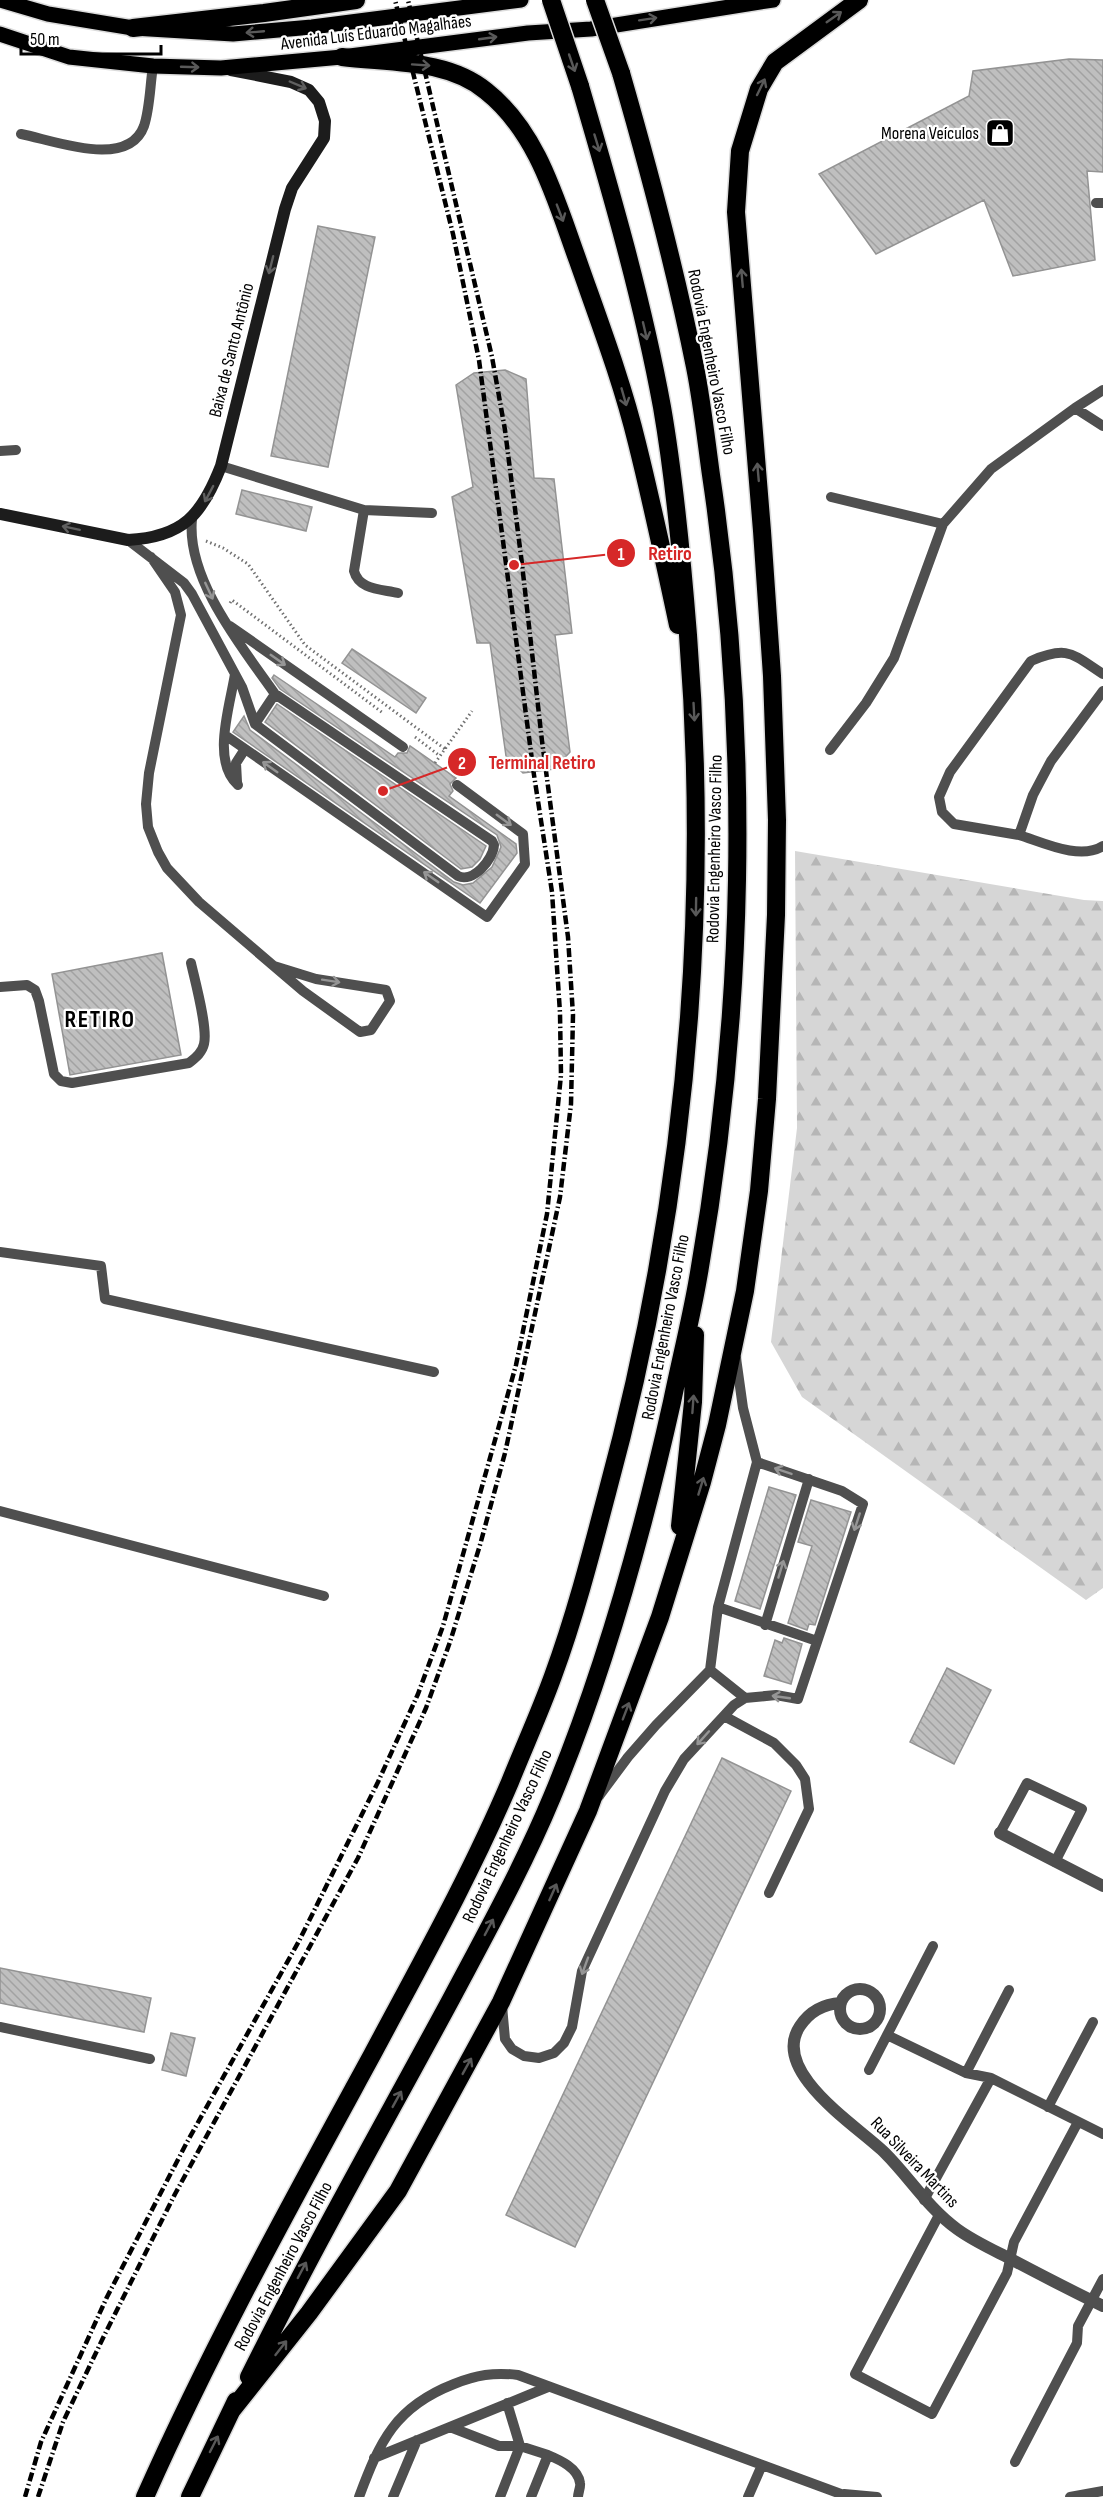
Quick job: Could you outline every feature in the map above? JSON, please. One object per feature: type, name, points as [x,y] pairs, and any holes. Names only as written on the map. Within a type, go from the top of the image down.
[{"type":"highway","points":[[133,28],[356,0]]},
{"type":"highway","name":"Rodovia Engenheiro Vasco Filho","points":[[146,2497],[169,2444],[257,2268],[424,1959],[473,1862],[508,1785],[552,1677],[579,1599],[622,1439],[656,1280],[674,1172],[692,1005],[697,824],[692,687],[682,555],[662,409],[620,221],[551,0]]},
{"type":"highway","name":"Rodovia Engenheiro Vasco Filho","points":[[190,2497],[300,2273],[463,1976],[552,1798],[594,1687],[636,1549],[662,1446],[697,1286],[712,1186],[732,1007],[738,820],[734,684],[723,555],[696,372],[660,210],[621,73],[595,0]]},
{"type":"highway","points":[[232,2410],[309,2313],[398,2191],[501,2002],[588,1811],[637,1682],[705,1471],[745,1292],[761,1168],[776,926],[777,820],[772,676],[736,212],[740,151],[759,89],[775,62],[860,0]]},
{"type":"highway","points":[[342,57],[436,66],[453,71],[485,90],[501,104],[529,141],[561,213],[616,370],[637,441],[692,687]]},
{"type":"highway","points":[[676,1566],[693,1402],[697,1286]]},
{"type":"main road","name":"Avenida Luís Eduardo Magalhães","points":[[0,0],[48,14],[133,28],[233,34],[312,27],[521,0]]},
{"type":"main road","name":"Avenida Luís Eduardo Magalhães","points":[[0,34],[69,57],[153,66],[221,68],[342,57],[528,33],[591,29],[763,1]]},
{"type":"main road","points":[[0,45],[69,57]]},
{"type":"main road","name":"Baixa de Santo Antônio","points":[[0,514],[128,540],[164,534],[192,519],[210,492],[221,466],[285,209],[292,188],[324,138],[325,121],[319,102],[309,90],[291,82],[221,68]]},
{"type":"street","points":[[1000,1833],[1103,1886]]},
{"type":"street","name":"Rua Silveira Martins","points":[[841,2003],[828,2004],[804,2019],[796,2031],[794,2044],[796,2059],[814,2091],[873,2141],[905,2175],[924,2200],[958,2230],[1097,2303]]},
{"type":"lane","points":[[21,134],[105,152],[128,144],[143,127],[153,66]]},
{"type":"lane","points":[[830,750],[866,703],[894,658],[944,524],[991,469],[1103,390]]},
{"type":"lane","points":[[1075,408],[1103,426]]},
{"type":"lane","points":[[0,451],[16,450]]},
{"type":"lane","points":[[221,466],[364,510],[432,513]]},
{"type":"lane","points":[[831,497],[944,524]]},
{"type":"lane","points":[[364,510],[354,571],[356,580],[361,584],[398,592]]},
{"type":"lane","points":[[128,540],[184,583],[192,594],[236,674],[255,724],[458,876],[464,879],[472,877],[493,853],[492,841],[275,694],[215,603],[204,580],[190,535],[192,519]]},
{"type":"lane","points":[[151,557],[175,592],[181,615],[148,772],[146,804],[148,828],[158,852],[183,886],[274,966],[303,991],[360,1032],[370,1030],[390,1001],[386,990],[316,979],[274,966]]},
{"type":"lane","points":[[179,627],[188,614],[193,612],[206,620]]},
{"type":"lane","points":[[230,626],[403,747]]},
{"type":"lane","points":[[1103,675],[1068,651],[1047,654],[1031,661],[950,772],[939,797],[942,812],[954,824],[1019,835],[1077,852],[1103,846]]},
{"type":"lane","points":[[236,674],[223,751],[226,767],[232,780],[238,785],[236,763],[245,749]]},
{"type":"lane","points":[[1019,835],[1033,795],[1051,761],[1103,691]]},
{"type":"lane","points":[[255,724],[275,694]]},
{"type":"lane","points":[[225,735],[487,917],[525,864],[523,834],[456,785]]},
{"type":"lane","points":[[0,987],[19,984],[27,985],[34,990],[39,1001],[54,1074],[61,1081],[72,1083],[189,1063],[198,1056],[204,1046],[204,1033],[191,963]]},
{"type":"lane","points":[[0,1252],[101,1266],[105,1299],[434,1372]]},
{"type":"lane","points":[[588,1811],[628,1756],[710,1670],[718,1607],[758,1462],[743,1408],[734,1346]]},
{"type":"lane","points":[[501,2002],[505,2039],[512,2049],[524,2056],[539,2058],[554,2053],[564,2043],[572,2027],[582,1971],[665,1791],[684,1759],[724,1716],[745,1698],[776,1695],[798,1700],[863,1504],[842,1491],[758,1462]]},
{"type":"lane","points":[[765,1625],[808,1479]]},
{"type":"lane","points":[[0,1511],[324,1596]]},
{"type":"lane","points":[[718,1607],[817,1641]]},
{"type":"lane","points":[[710,1670],[745,1698]]},
{"type":"lane","points":[[724,1716],[774,1743],[792,1760],[805,1779],[809,1809],[769,1893]]},
{"type":"lane","points":[[1000,1833],[1027,1783],[1082,1809],[1055,1862]]},
{"type":"lane","points":[[869,2070],[933,1946]]},
{"type":"lane","points":[[966,2073],[1009,1990]]},
{"type":"lane","points":[[1048,2108],[1093,2022]]},
{"type":"lane","points":[[0,2027],[150,2060]]},
{"type":"lane","points":[[887,2036],[966,2073],[991,2078],[1103,2134]]},
{"type":"lane","points":[[924,2200],[991,2078]]},
{"type":"lane","points":[[939,2215],[855,2374],[932,2414],[1007,2273],[1014,2242],[1078,2122]]},
{"type":"lane","points":[[1015,2462],[1077,2343],[1078,2326],[1097,2303],[1103,2279]]},
{"type":"lane","points":[[359,2497],[373,2458],[392,2426],[411,2406],[441,2389],[473,2377],[496,2372],[518,2375],[845,2495],[877,2497]]},
{"type":"lane","points":[[373,2458],[548,2387]]},
{"type":"lane","points":[[500,2497],[520,2446],[507,2403]]},
{"type":"lane","points":[[450,2427],[499,2446],[520,2446],[564,2462],[574,2472],[580,2483],[578,2497]]},
{"type":"lane","points":[[393,2497],[417,2440]]},
{"type":"lane","points":[[531,2497],[548,2455]]},
{"type":"lane","points":[[748,2497],[762,2465]]},
{"type":"lane","points":[[1070,2497],[1103,2491]]},
{"type":"path","points":[[190,535],[223,548],[248,564],[305,645],[445,749]]},
{"type":"path","points":[[229,604],[232,600],[383,713]]},
{"type":"path","points":[[435,763],[472,711]]},
{"type":"path","points":[[412,734],[440,756]]},
{"type":"green space","points":[[795,851],[1084,900],[1103,901],[1103,1588],[1086,1600],[802,1397],[771,1342],[797,1128]]},
{"type":"building","name":"Morena Veículos","points":[[1069,59],[1103,60],[1103,172],[1087,171],[1095,260],[1013,276],[984,200],[876,254],[819,174],[969,96],[973,71]]},
{"type":"building","points":[[318,226],[375,237],[328,467],[271,456]]},
{"type":"building","points":[[505,370],[526,379],[534,478],[554,479],[572,633],[555,635],[570,752],[554,769],[523,773],[506,756],[490,643],[477,643],[452,497],[473,487],[456,385],[474,373]]},
{"type":"building","points":[[242,490],[312,507],[306,531],[236,514]]},
{"type":"building","points":[[352,649],[426,698],[416,713],[342,663]]},
{"type":"building","points":[[274,675],[395,757],[398,753],[407,753],[410,746],[456,778],[450,784],[453,791],[449,796],[516,844],[517,853],[480,903],[233,732],[244,716],[250,730],[454,882],[463,885],[473,883],[492,867],[501,847],[497,835],[280,689],[272,678]]},
{"type":"building","points":[[277,704],[486,846],[480,859],[472,867],[461,869],[265,722]]},
{"type":"building","points":[[162,953],[181,1055],[70,1075],[52,974]]},
{"type":"building","points":[[769,1487],[796,1495],[760,1609],[735,1601]]},
{"type":"building","points":[[811,1500],[851,1512],[815,1625],[809,1624],[807,1630],[788,1623],[812,1546],[798,1542]]},
{"type":"building","points":[[784,1638],[802,1644],[791,1684],[764,1676],[775,1640],[782,1643]]},
{"type":"building","points":[[947,1668],[991,1690],[954,1764],[910,1742]]},
{"type":"building","points":[[722,1758],[791,1791],[575,2247],[506,2215]]},
{"type":"building","points":[[0,1968],[151,1998],[144,2032],[0,2003]]},
{"type":"building","points":[[171,2033],[195,2038],[186,2076],[162,2070]]},
{"type":"railway","points":[[25,2497],[41,2442],[107,2297],[186,2144],[299,1941],[378,1782],[418,1694],[443,1626],[516,1365],[547,1214],[561,1075],[560,1013],[552,892],[534,775],[479,360],[453,234],[395,0]]},
{"type":"railway","points":[[38,2497],[63,2422],[103,2338],[175,2194],[358,1858],[426,1708],[450,1642],[505,1453],[560,1197],[571,1104],[573,1015],[568,937],[505,430],[492,357],[408,0]]},
{"type":"place","name":"Morena Veículos","points":[[1000,133]]},
{"type":"place","name":"Retiro","points":[[514,565]]},
{"type":"place","name":"Terminal Retiro","points":[[383,791]]},
{"type":"district","name":"RETIRO","points":[[100,1019]]}]
